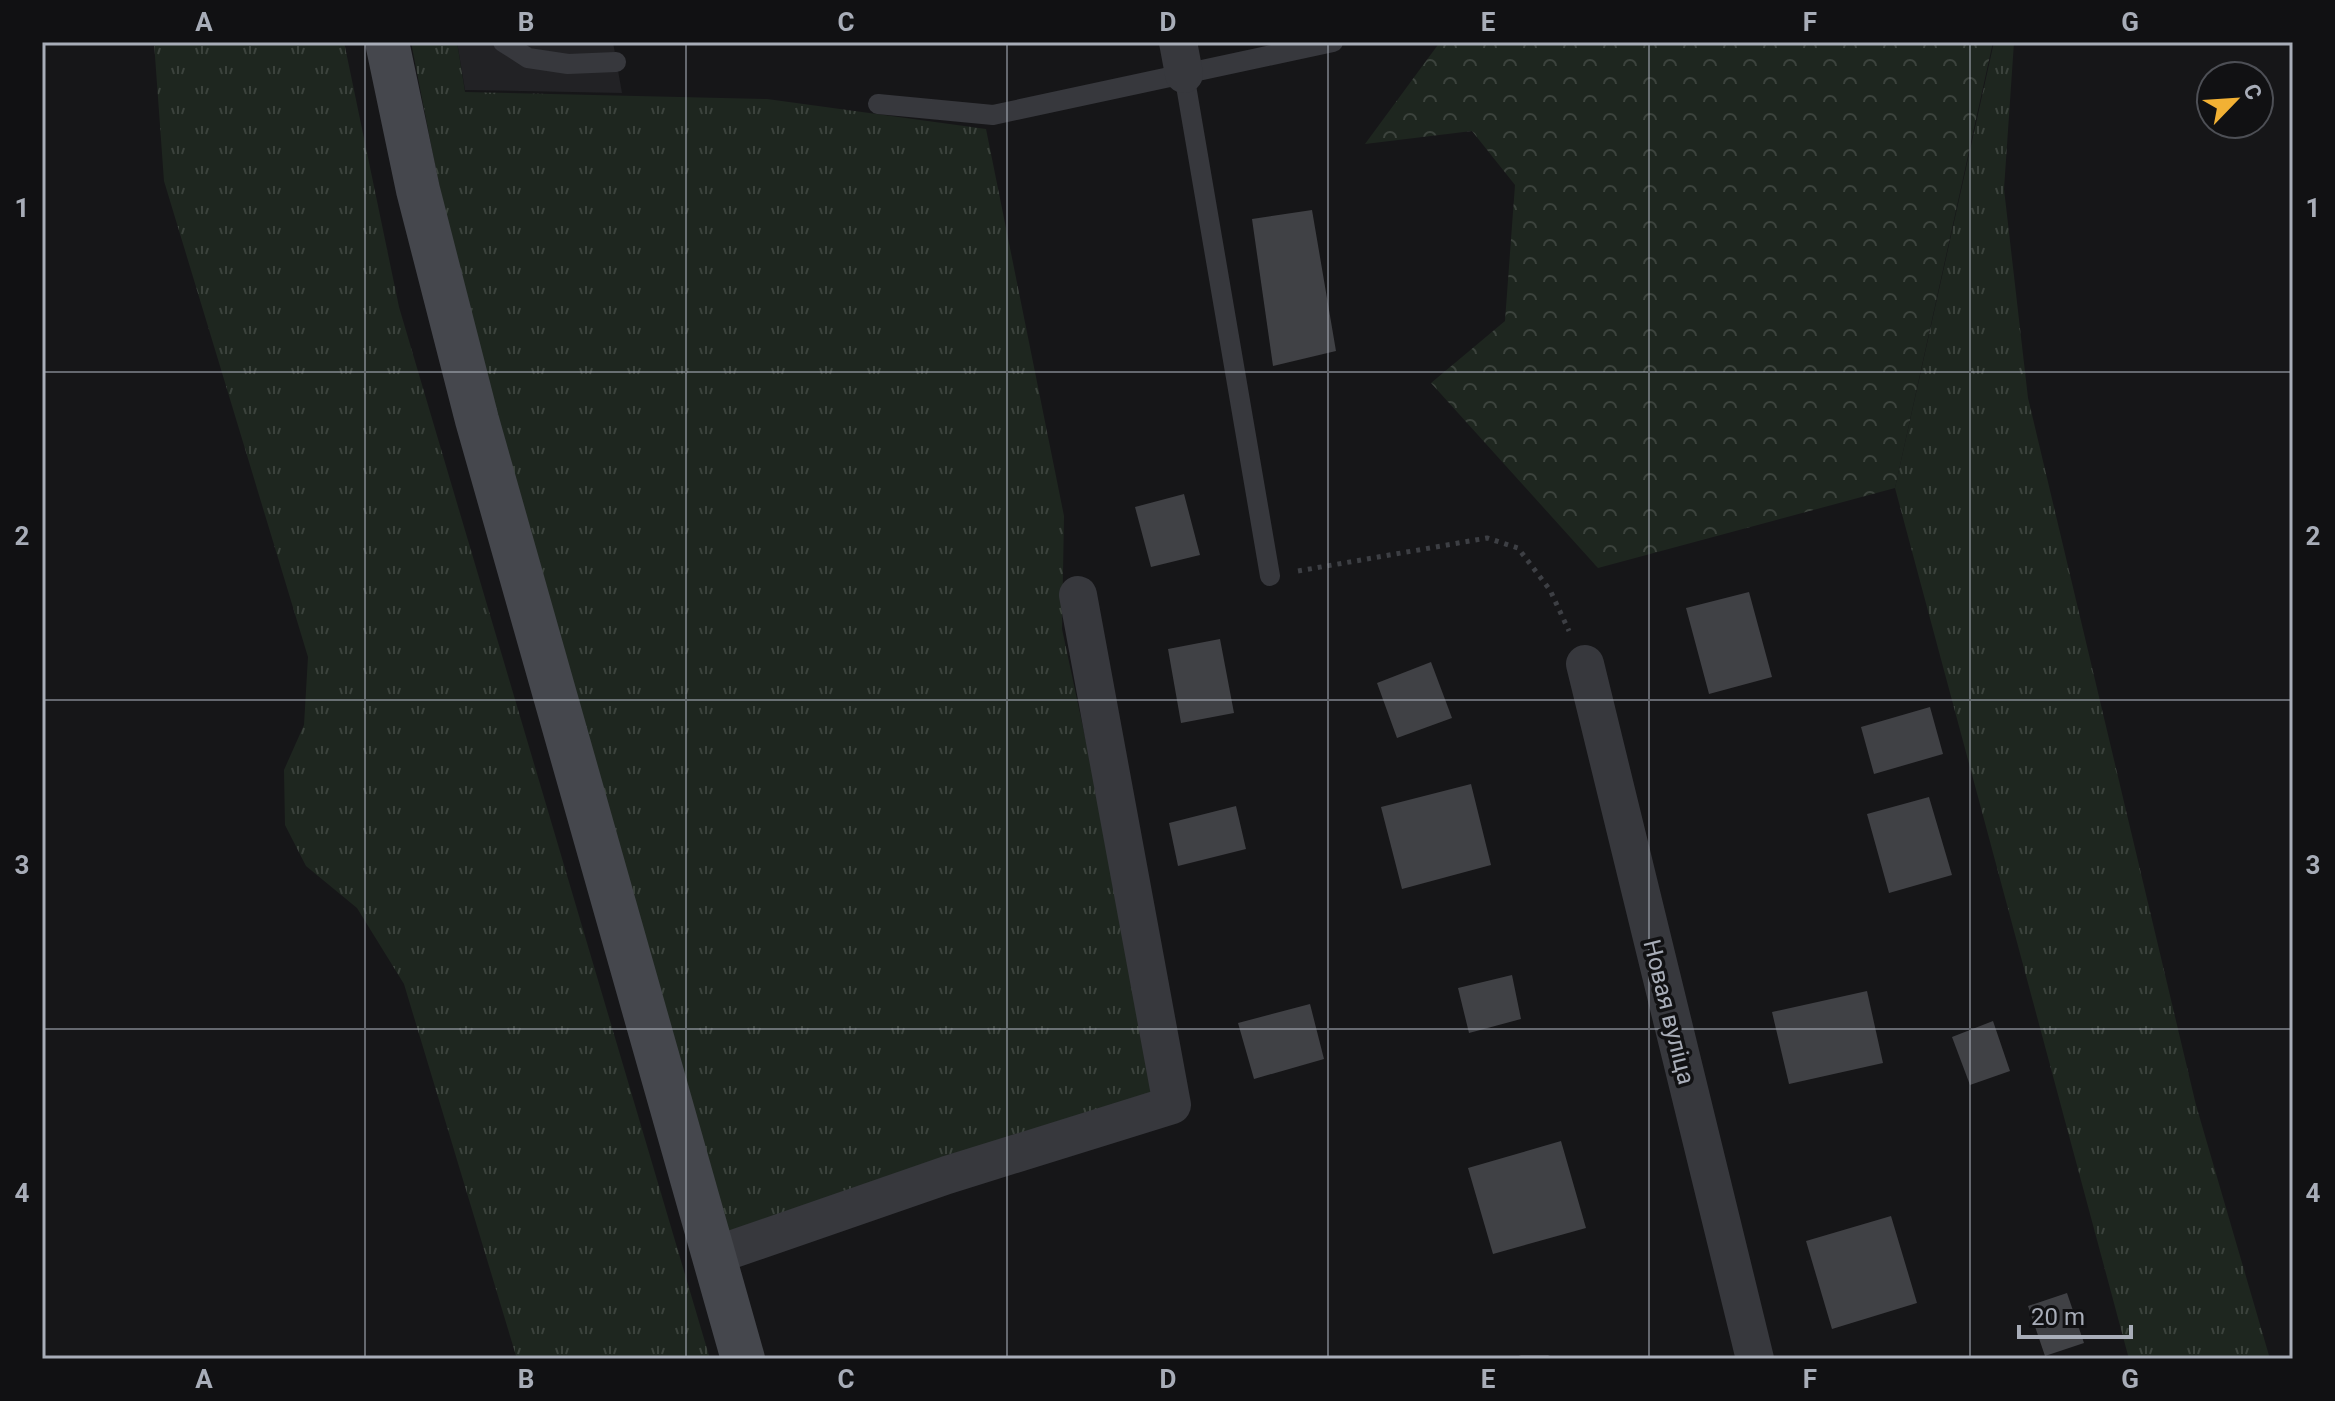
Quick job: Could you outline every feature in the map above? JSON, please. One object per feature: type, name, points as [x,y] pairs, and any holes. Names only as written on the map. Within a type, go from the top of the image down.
[{"type":"main road","points":[[387,42],[418,190],[477,420],[743,1359]]},
{"type":"street","points":[[713,1256],[947,1175],[1172,1105],[1078,595]]},
{"type":"street","name":"Новая вуліца","points":[[1585,664],[1755,1359]]},
{"type":"lane","points":[[503,42],[528,58],[568,64],[616,62]]},
{"type":"lane","points":[[878,104],[993,115],[1181,58],[1333,42]]},
{"type":"lane","points":[[1181,58],[1270,576]]},
{"type":"path","points":[[1270,576],[1487,538],[1518,548],[1550,590],[1585,664]]},
{"type":"shaded area","points":[[457,42],[613,42],[622,93],[465,90]]},
{"type":"green space","points":[[154,42],[344,42],[399,307],[710,1359],[517,1359],[404,984],[357,908],[306,866],[285,825],[284,770],[304,725],[308,657],[164,181]]},
{"type":"green space","points":[[411,42],[457,42],[465,92],[767,99],[986,129],[1064,516],[1062,629],[1157,1074],[1155,1092],[730,1240],[491,419]]},
{"type":"green space","points":[[1440,42],[1993,42],[1895,488],[1598,568],[1431,383],[1505,321],[1515,185],[1472,131],[1365,144]]},
{"type":"green space","points":[[1994,42],[2014,42],[2004,189],[2028,398],[2196,1105],[2270,1359],[2129,1359],[1895,488]]},
{"type":"building","points":[[1312,210],[1336,351],[1273,366],[1252,219]]},
{"type":"building","points":[[1184,494],[1200,555],[1151,567],[1135,507]]},
{"type":"building","points":[[1749,592],[1772,677],[1709,694],[1686,608]]},
{"type":"building","points":[[1220,639],[1234,713],[1181,723],[1168,649]]},
{"type":"building","points":[[1431,662],[1452,718],[1397,738],[1377,683]]},
{"type":"building","points":[[1930,707],[1943,754],[1874,774],[1861,727]]},
{"type":"building","points":[[1471,784],[1491,865],[1402,889],[1381,807]]},
{"type":"building","points":[[1929,797],[1952,875],[1889,893],[1867,814]]},
{"type":"building","points":[[1236,806],[1246,849],[1178,866],[1169,823]]},
{"type":"building","points":[[1512,975],[1521,1019],[1469,1033],[1458,988]]},
{"type":"building","points":[[1867,991],[1883,1063],[1789,1084],[1772,1012]]},
{"type":"building","points":[[1310,1004],[1324,1059],[1254,1079],[1238,1023]]},
{"type":"building","points":[[1993,1021],[2010,1071],[1970,1085],[1952,1037]]},
{"type":"building","points":[[1561,1141],[1586,1228],[1493,1254],[1468,1168]]},
{"type":"building","points":[[1891,1216],[1917,1303],[1832,1329],[1806,1241]]},
{"type":"building","points":[[2067,1293],[2084,1343],[2045,1356],[2028,1306]]},
{"type":"building","points":[[1521,1355],[1548,1355],[1556,1359],[1511,1359]]}]
